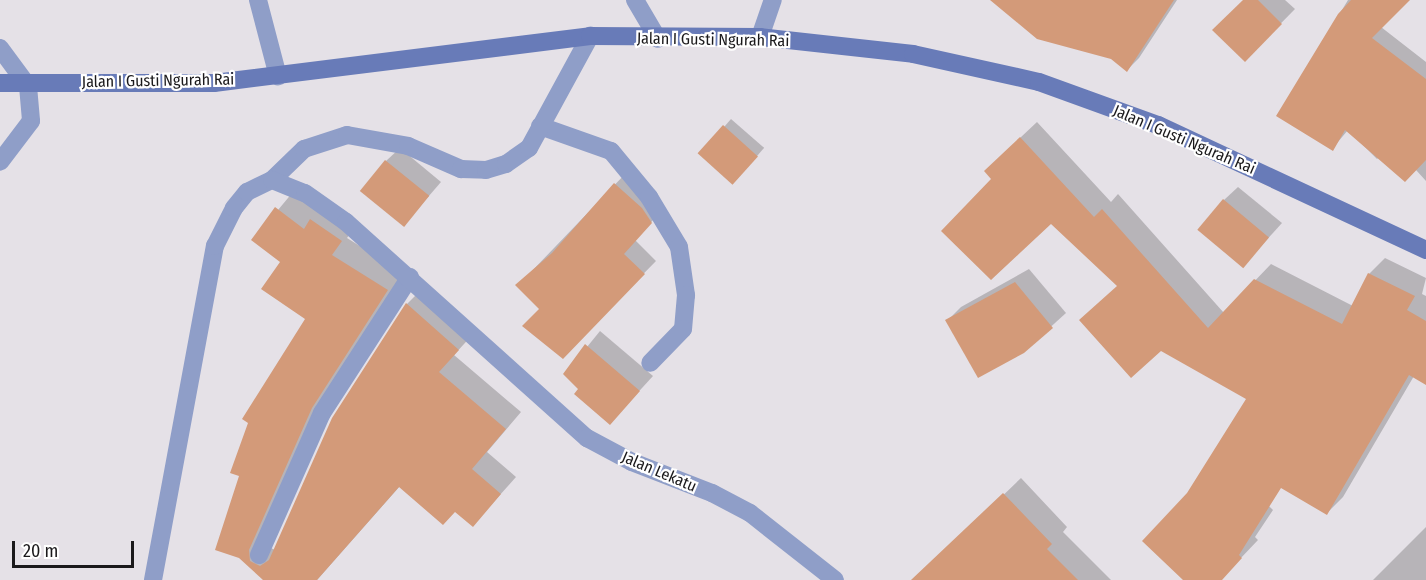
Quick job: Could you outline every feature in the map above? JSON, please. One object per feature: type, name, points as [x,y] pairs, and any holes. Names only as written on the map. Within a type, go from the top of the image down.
[{"type":"main road","name":"Jalan I Gusti Ngurah Rai","points":[[0,83],[214,83],[590,36],[658,39],[760,37],[913,54],[1039,82],[1158,125],[1426,250]]},
{"type":"street","points":[[258,0],[278,76]]},
{"type":"street","points":[[635,0],[658,39]]},
{"type":"street","points":[[760,37],[773,0]]},
{"type":"street","points":[[153,580],[215,246],[234,208],[247,192],[272,180],[304,149],[347,135],[408,146],[461,169],[486,170],[506,164],[529,148],[590,36]]},
{"type":"street","points":[[0,48],[28,86],[31,121],[0,162]]},
{"type":"street","points":[[540,126],[611,151],[649,198],[679,247],[686,295],[683,329],[650,363]]},
{"type":"street","name":"Jalan Lekatu","points":[[272,180],[317,200],[410,277],[490,354],[587,438],[632,462],[712,494],[750,513],[835,580]]},
{"type":"street","points":[[259,555],[322,413],[410,277]]},
{"type":"building","points":[[990,0],[1174,0],[1127,72],[1111,59],[1037,39]]},
{"type":"building","points":[[1243,0],[1258,0],[1282,24],[1245,62],[1212,30]]},
{"type":"building","points":[[1351,0],[1410,0],[1372,38],[1426,79],[1426,160],[1405,182],[1345,130],[1333,151],[1276,116],[1338,14]]},
{"type":"building","points":[[723,125],[758,156],[733,185],[698,153]]},
{"type":"building","points":[[1020,137],[1094,217],[1102,209],[1208,328],[1254,279],[1342,324],[1368,273],[1415,296],[1407,310],[1426,321],[1426,385],[1409,375],[1327,515],[1281,488],[1239,555],[1242,558],[1222,580],[1183,580],[1142,541],[1187,493],[1246,399],[1161,351],[1131,378],[1079,320],[1117,286],[1051,224],[991,280],[941,231],[991,179],[984,171]]},
{"type":"building","points":[[385,160],[429,196],[404,227],[360,191]]},
{"type":"building","points":[[614,183],[642,208],[652,223],[624,254],[645,274],[563,359],[522,326],[539,309],[515,285],[552,253]]},
{"type":"building","points":[[1223,199],[1269,238],[1243,268],[1197,230]]},
{"type":"building","points":[[275,207],[304,229],[310,219],[342,241],[332,255],[388,290],[312,408],[249,550],[250,561],[260,566],[269,560],[332,418],[406,303],[459,350],[439,372],[506,429],[472,469],[501,494],[473,527],[455,512],[443,525],[399,487],[317,580],[263,580],[239,558],[215,550],[239,476],[230,473],[248,423],[242,419],[305,319],[261,289],[280,262],[251,240]]},
{"type":"building","points":[[1015,282],[1053,328],[1024,353],[978,378],[945,320]]},
{"type":"building","points":[[585,344],[640,391],[610,425],[574,394],[578,389],[563,374]]},
{"type":"building","points":[[1003,493],[1052,544],[1047,549],[1078,580],[911,580]]}]
